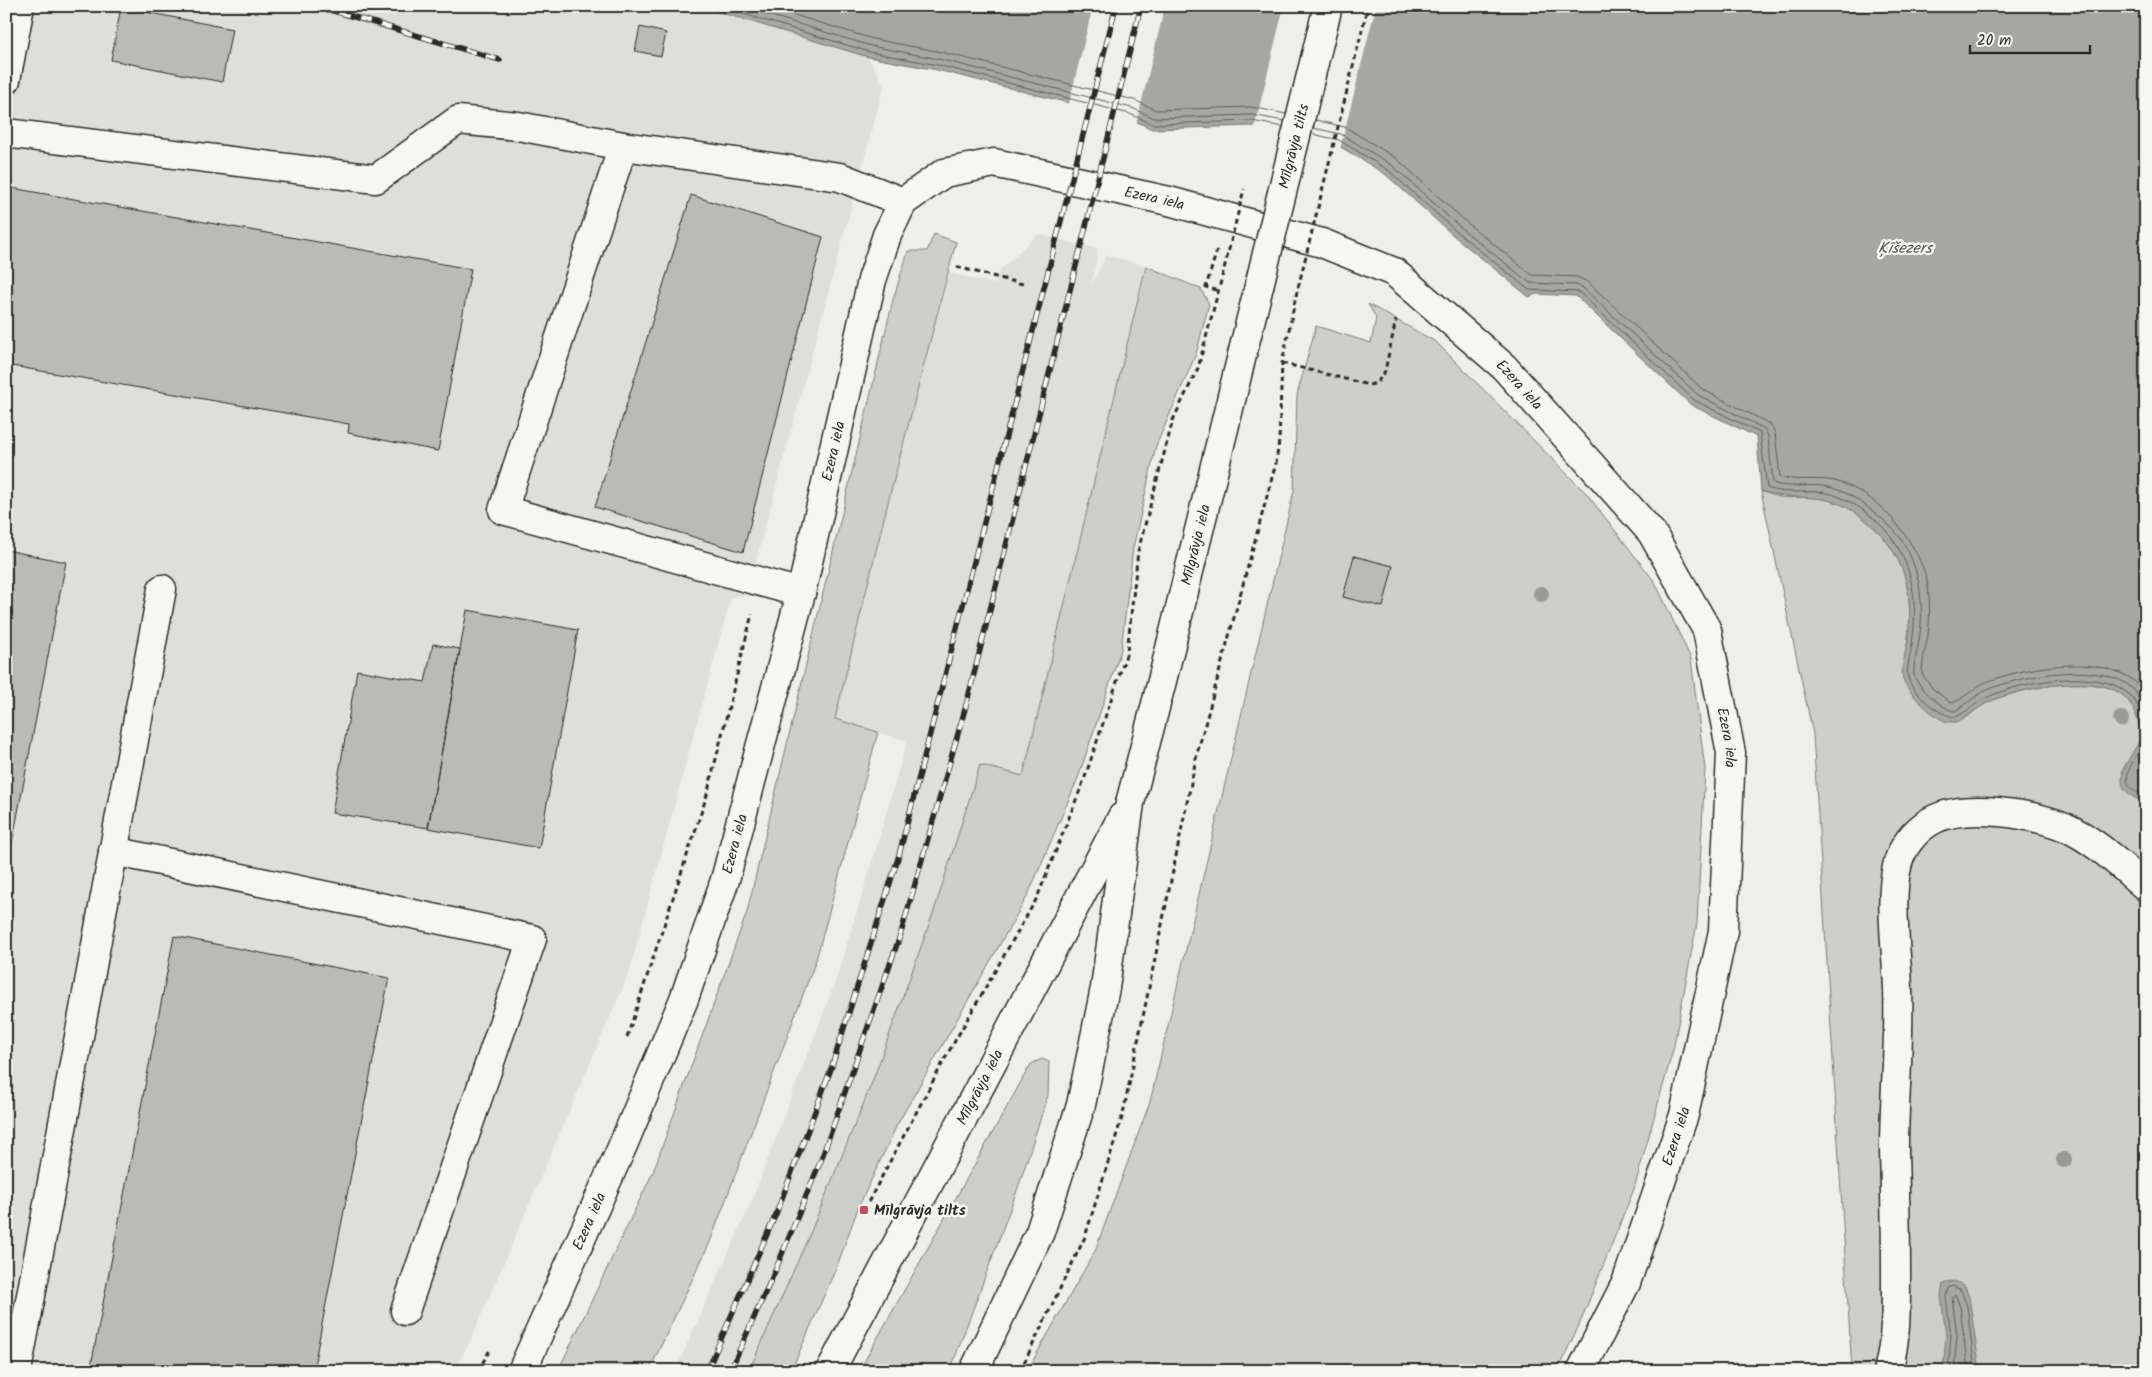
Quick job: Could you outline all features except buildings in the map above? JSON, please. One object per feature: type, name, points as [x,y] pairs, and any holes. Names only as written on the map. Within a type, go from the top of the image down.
[{"type":"street","points":[[6,80],[20,6]]},
{"type":"street","name":"Mīlgrāvja tilts","points":[[1259,286],[1328,6]]},
{"type":"street","points":[[6,133],[376,178],[458,120],[518,126],[622,146],[840,177],[903,202]]},
{"type":"street","points":[[622,146],[502,510],[800,593]]},
{"type":"street","name":"Ezera iela","points":[[522,1371],[623,1145],[684,999],[725,880],[800,593],[872,280],[887,235],[903,202],[944,173],[994,163],[1179,203],[1322,243],[1394,272],[1504,366],[1652,533],[1707,630],[1731,753],[1723,931],[1684,1115],[1626,1282],[1581,1371]]},
{"type":"street","name":"Mīlgrāvja iela","points":[[974,1371],[1040,1232],[1081,1105],[1106,988],[1130,803],[1162,681],[1259,286]]},
{"type":"street","points":[[17,1371],[162,589]]},
{"type":"street","name":"Mīlgrāvja iela","points":[[830,1371],[1130,803]]},
{"type":"street","points":[[1888,1371],[1896,1322],[1894,1148],[1899,1028],[1895,903],[1897,873],[1900,858],[1905,848],[1914,834],[1935,818],[1972,811],[2014,814],[2046,821],[2082,836],[2146,887]]},
{"type":"street","points":[[114,851],[532,938],[405,1311]]},
{"type":"path","points":[[1020,1371],[1085,1237],[1123,1114],[1197,754],[1276,463],[1279,440],[1282,363],[1296,296],[1368,6]]},
{"type":"path","points":[[1226,240],[1235,242]]},
{"type":"path","points":[[1297,258],[1314,262]]},
{"type":"path","points":[[957,267],[1023,284]]},
{"type":"path","points":[[1210,273],[1206,287],[1219,291]]},
{"type":"path","points":[[864,1210],[948,1053],[1037,898],[1084,780],[1127,652],[1138,551],[1173,420],[1198,368],[1222,276]]},
{"type":"path","points":[[1282,363],[1369,385],[1377,383],[1385,371],[1397,314]]},
{"type":"path","points":[[625,1043],[707,795],[759,582]]},
{"type":"path","points":[[478,1371],[495,1340]]},
{"type":"shaded area","points":[[6,6],[699,6],[868,57],[884,85],[747,595],[731,597],[629,973],[470,1341],[454,1371],[6,1371]]},
{"type":"shaded area","points":[[934,234],[956,242],[884,518],[835,719],[878,732],[816,960],[710,1242],[649,1371],[558,1371],[653,1172],[747,912],[893,300],[908,251],[927,251]]},
{"type":"shaded area","points":[[1038,234],[1098,249],[1092,285],[1106,255],[1146,266],[1023,776],[980,766],[935,908],[873,1080],[812,1229],[749,1371],[675,1371],[751,1203],[835,982],[907,741],[835,719],[884,518],[949,273],[995,284],[1000,270]]},
{"type":"shaded area","points":[[1146,266],[1201,289],[1209,304],[1196,354],[1156,446],[1133,548],[1121,650],[1078,778],[1028,895],[897,1125],[858,1208],[837,1266],[791,1371],[749,1371],[812,1229],[873,1080],[935,908],[980,765],[1023,776]]},
{"type":"shaded area","points":[[1368,304],[1436,342],[1586,493],[1655,582],[1691,659],[1705,769],[1697,923],[1673,1050],[1634,1189],[1580,1323],[1557,1371],[1027,1371],[1095,1251],[1150,1102],[1294,491],[1297,395],[1316,326],[1371,343],[1376,318]]},
{"type":"shaded area","points":[[1761,491],[1787,498],[1823,497],[1837,501],[1869,523],[1884,538],[1895,553],[1907,587],[1909,624],[1904,663],[1967,717],[1986,703],[2007,695],[2062,684],[2099,685],[2114,690],[2126,698],[2135,711],[2142,737],[2122,771],[2134,798],[2146,801],[2146,1371],[1852,1371],[1813,734]]},
{"type":"shaded area","points":[[1042,1059],[1049,1062],[1048,1095],[1019,1185],[950,1371],[859,1371],[1031,1064]]},
{"type":"water","name":"Ķīšezers","points":[[699,6],[2146,6],[2146,801],[2133,796],[2125,790],[2122,783],[2126,765],[2142,737],[2135,711],[2126,698],[2114,690],[2099,685],[2061,684],[2006,695],[1983,705],[1957,722],[1945,721],[1934,714],[1915,697],[1903,679],[1902,669],[1910,619],[1907,584],[1895,554],[1873,527],[1859,515],[1834,502],[1822,499],[1775,495],[1761,491],[1757,437],[1691,405],[1576,296],[1536,294],[1529,297],[1454,236],[1385,174],[1336,144],[1252,126],[1152,129],[1129,118],[937,70],[868,57]]},
{"type":"water","points":[[1954,1281],[1965,1286],[1969,1297],[1980,1371],[1943,1371],[1946,1336],[1941,1296],[1943,1284]]},
{"type":"pier","points":[[1093,6],[1165,6],[1136,125],[1068,107]]},
{"type":"pier","points":[[1284,6],[1376,6],[1340,149],[1254,129]]},
{"type":"railway","points":[[317,6],[500,60]]},
{"type":"railway","points":[[707,1371],[776,1214],[831,1069],[899,855],[1116,6]]},
{"type":"railway","points":[[730,1371],[775,1271],[821,1160],[901,933],[967,702],[1141,6]]},
{"type":"place","name":"Mīlgrāvja tilts","points":[[864,1210]]}]
